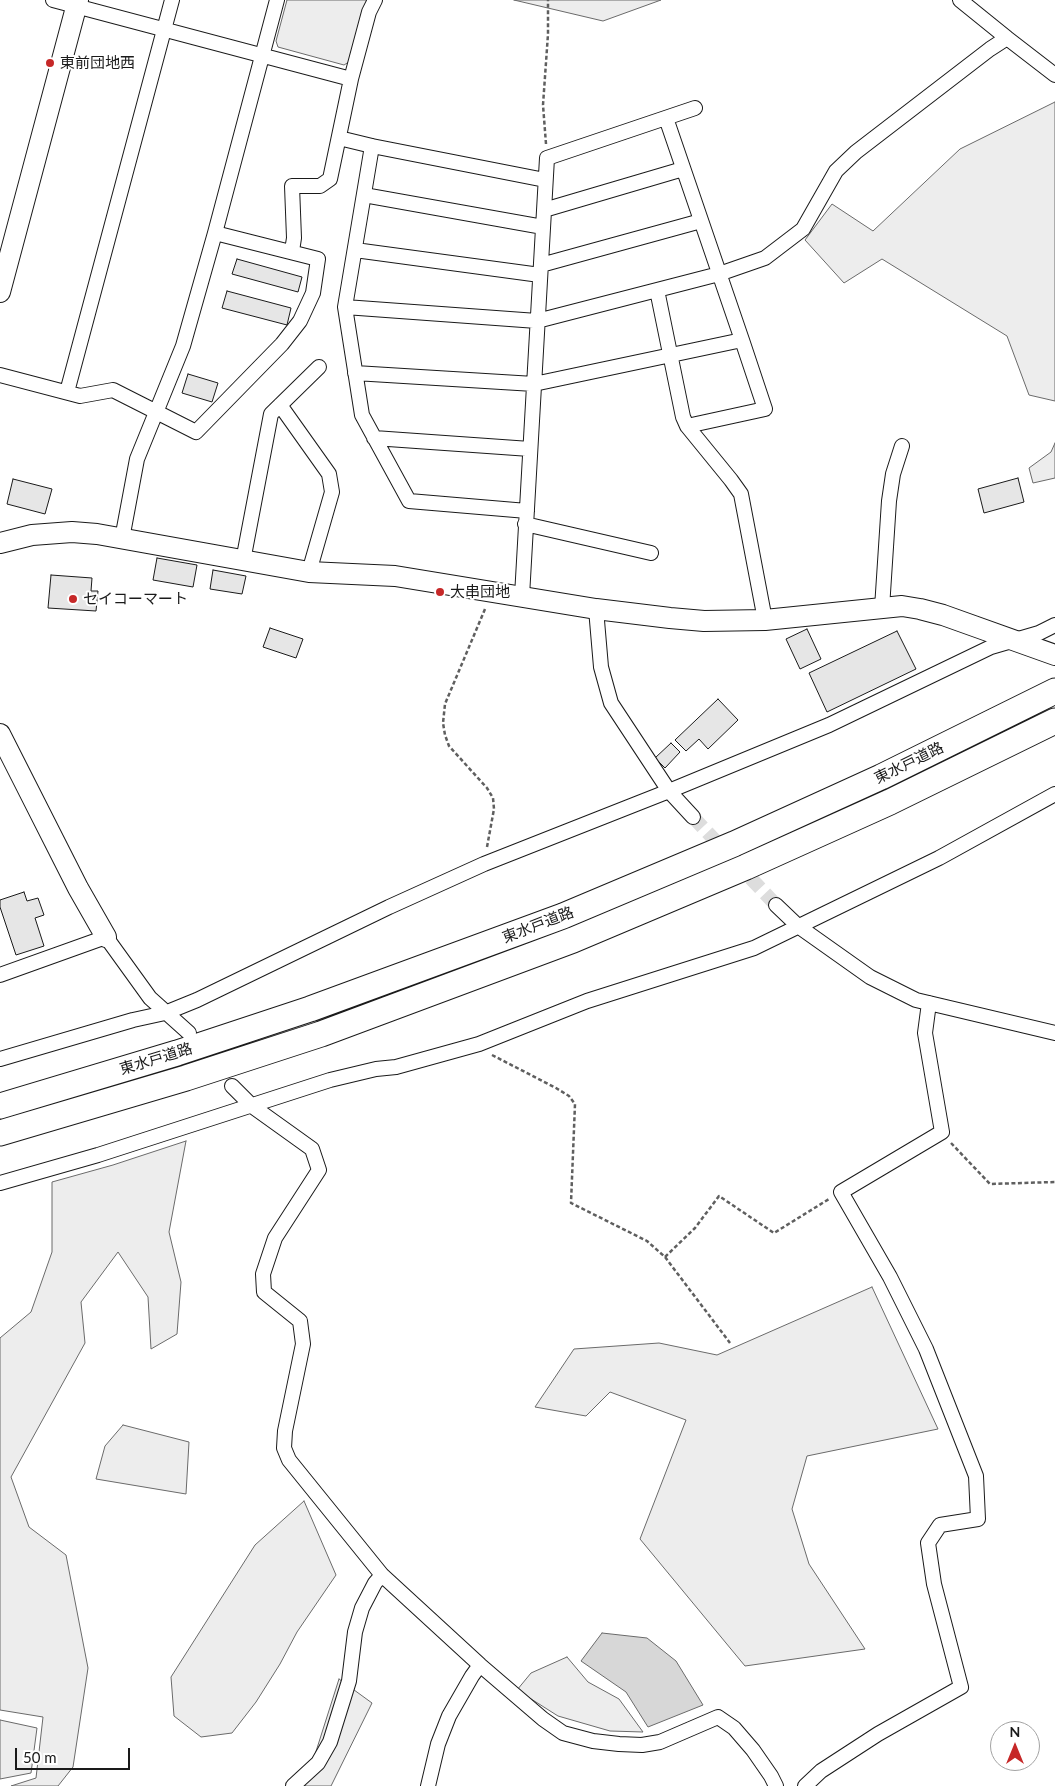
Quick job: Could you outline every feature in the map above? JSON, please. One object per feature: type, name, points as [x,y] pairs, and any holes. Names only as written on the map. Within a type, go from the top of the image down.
[{"type":"highway","name":"東水戸道路","points":[[0,1106],[177,1053],[301,1012],[415,972],[563,916],[734,844],[881,777],[1055,691]]},
{"type":"highway","name":"東水戸道路","points":[[0,1133],[186,1078],[321,1034],[573,940],[746,868],[890,802],[1055,721]]},
{"type":"street","points":[[53,0],[77,3],[164,29],[352,79]]},
{"type":"street","points":[[67,392],[172,0]]},
{"type":"street","points":[[122,539],[137,460],[183,346],[277,0]]},
{"type":"street","points":[[292,251],[294,238],[292,186],[320,186],[330,179],[352,79],[369,12],[375,0]]},
{"type":"street","points":[[960,0],[1055,75]]},
{"type":"street","points":[[0,292],[77,3]]},
{"type":"street","points":[[346,307],[538,321],[719,274],[765,258],[803,229],[836,171],[856,152],[1007,38]]},
{"type":"street","points":[[522,596],[547,158],[695,108]]},
{"type":"street","points":[[666,118],[765,409],[687,426]]},
{"type":"street","points":[[339,138],[546,180]]},
{"type":"street","points":[[372,146],[346,307],[362,415],[409,501],[526,517],[651,553]]},
{"type":"street","points":[[544,210],[684,169]]},
{"type":"street","points":[[364,195],[543,226]]},
{"type":"street","points":[[355,250],[540,270],[701,221]]},
{"type":"street","points":[[0,375],[80,396],[113,390],[196,432],[282,344],[300,321],[312,293],[318,259],[215,233]]},
{"type":"street","points":[[657,290],[683,417],[687,426],[731,480],[740,494],[765,620]]},
{"type":"street","points":[[355,373],[534,384],[742,340]]},
{"type":"street","points":[[243,561],[271,414],[319,367]]},
{"type":"street","points":[[280,405],[329,474],[332,492],[309,572]]},
{"type":"street","points":[[374,438],[530,449]]},
{"type":"street","points":[[882,608],[889,501],[893,474],[902,446]]},
{"type":"street","points":[[0,544],[32,535],[72,532],[97,534],[309,572],[395,576],[596,609],[704,621],[765,620],[902,606],[920,609],[1055,655]]},
{"type":"street","points":[[596,609],[601,667],[611,702],[669,791],[693,817]]},
{"type":"street","points":[[0,1060],[132,1020],[165,1013],[197,1000],[389,907],[484,864],[829,725],[991,647],[1055,625]]},
{"type":"street","points":[[0,734],[106,938],[150,998],[189,1033]]},
{"type":"street","points":[[0,1183],[98,1155],[330,1080],[376,1069],[396,1067],[478,1044],[587,1001],[754,948],[939,858],[1055,794]]},
{"type":"street","points":[[776,905],[798,926],[870,977],[916,1000],[1055,1033]]},
{"type":"street","points":[[0,975],[106,938]]},
{"type":"street","points":[[805,1786],[821,1771],[961,1687],[934,1584],[928,1543],[940,1524],[978,1519],[976,1476],[926,1349],[890,1277],[841,1192],[942,1132],[925,1033],[929,1003]]},
{"type":"street","points":[[232,1086],[252,1106],[312,1149],[319,1170],[276,1238],[263,1274],[264,1292],[300,1321],[303,1344],[285,1431],[284,1448],[289,1460],[382,1575],[480,1665],[543,1719],[563,1733],[593,1741],[642,1745],[660,1742],[718,1718],[734,1728],[753,1750],[776,1786]]},
{"type":"street","points":[[293,1786],[318,1763],[330,1742],[349,1681],[355,1632],[362,1608],[375,1582],[382,1575]]},
{"type":"street","points":[[428,1786],[438,1744],[449,1716],[480,1665]]},
{"type":"path","points":[[547,158],[543,105],[548,34],[548,0]]},
{"type":"path","points":[[484,864],[494,809],[493,798],[487,788],[449,746],[443,723],[447,698],[492,592]]},
{"type":"path","points":[[478,1044],[495,1057],[569,1096],[575,1104],[571,1203],[647,1242],[665,1258],[730,1343]]},
{"type":"path","points":[[942,1132],[990,1184],[1055,1182]]},
{"type":"path","points":[[665,1258],[695,1228],[719,1196],[774,1233],[841,1192]]},
{"type":"shaded area","points":[[287,0],[369,0],[352,60],[344,65],[278,47],[276,41]]},
{"type":"shaded area","points":[[514,0],[661,0],[603,21]]},
{"type":"shaded area","points":[[1055,102],[1055,401],[1029,395],[1007,336],[882,259],[844,283],[805,240],[832,204],[873,231],[960,149]]},
{"type":"shaded area","points":[[1055,443],[1055,478],[1033,483],[1029,468],[1051,452]]},
{"type":"shaded area","points":[[186,1141],[169,1232],[181,1282],[177,1334],[151,1349],[148,1297],[118,1252],[81,1302],[85,1343],[11,1477],[29,1527],[66,1555],[88,1668],[73,1767],[58,1786],[11,1786],[36,1778],[43,1717],[0,1710],[0,1338],[31,1312],[52,1252],[52,1182],[113,1165]]},
{"type":"shaded area","points":[[872,1287],[938,1429],[807,1456],[792,1509],[809,1564],[865,1649],[745,1666],[640,1539],[686,1420],[610,1392],[586,1416],[535,1407],[574,1349],[659,1343],[717,1355]]},
{"type":"shaded area","points":[[123,1425],[189,1442],[186,1494],[96,1479],[105,1446]]},
{"type":"shaded area","points":[[304,1501],[336,1575],[297,1632],[280,1664],[256,1702],[232,1733],[201,1737],[174,1716],[171,1677],[255,1545]]},
{"type":"shaded area","points":[[602,1633],[647,1638],[676,1661],[703,1705],[648,1727],[626,1692],[581,1661]]},
{"type":"shaded area","points":[[567,1657],[588,1682],[619,1699],[643,1732],[610,1731],[558,1716],[517,1690],[531,1673]]},
{"type":"shaded area","points":[[339,1679],[372,1703],[331,1786],[305,1786]]},
{"type":"shaded area","points":[[0,1720],[37,1728],[31,1773],[0,1779]]},
{"type":"building","points":[[237,259],[302,277],[298,292],[232,274]]},
{"type":"building","points":[[227,291],[291,308],[287,325],[222,308]]},
{"type":"building","points":[[188,374],[218,383],[212,402],[182,393]]},
{"type":"building","points":[[1018,478],[1024,502],[984,513],[978,489]]},
{"type":"building","points":[[13,479],[52,489],[45,514],[7,504]]},
{"type":"building","points":[[157,558],[197,565],[193,587],[153,580]]},
{"type":"building","points":[[213,570],[246,576],[242,594],[210,589]]},
{"type":"building","name":"セイコーマート","points":[[51,575],[92,578],[91,591],[98,591],[96,611],[48,608]]},
{"type":"building","points":[[270,628],[303,639],[296,658],[263,647]]},
{"type":"building","points":[[807,629],[821,659],[800,669],[786,639]]},
{"type":"building","points":[[897,631],[916,669],[827,712],[809,673]]},
{"type":"building","points":[[718,699],[738,720],[708,749],[699,739],[686,751],[675,740]]},
{"type":"building","points":[[671,743],[680,752],[665,768],[655,758]]},
{"type":"building","points":[[24,892],[27,901],[38,898],[44,915],[35,918],[44,946],[16,955],[0,907],[0,900]]},
{"type":"tunnel","points":[[693,817],[776,905]]},
{"type":"place","name":"東前団地西","points":[[50,63]]},
{"type":"place","name":"大串団地","points":[[440,592]]},
{"type":"place","name":"セイコーマート","points":[[73,599]]}]
